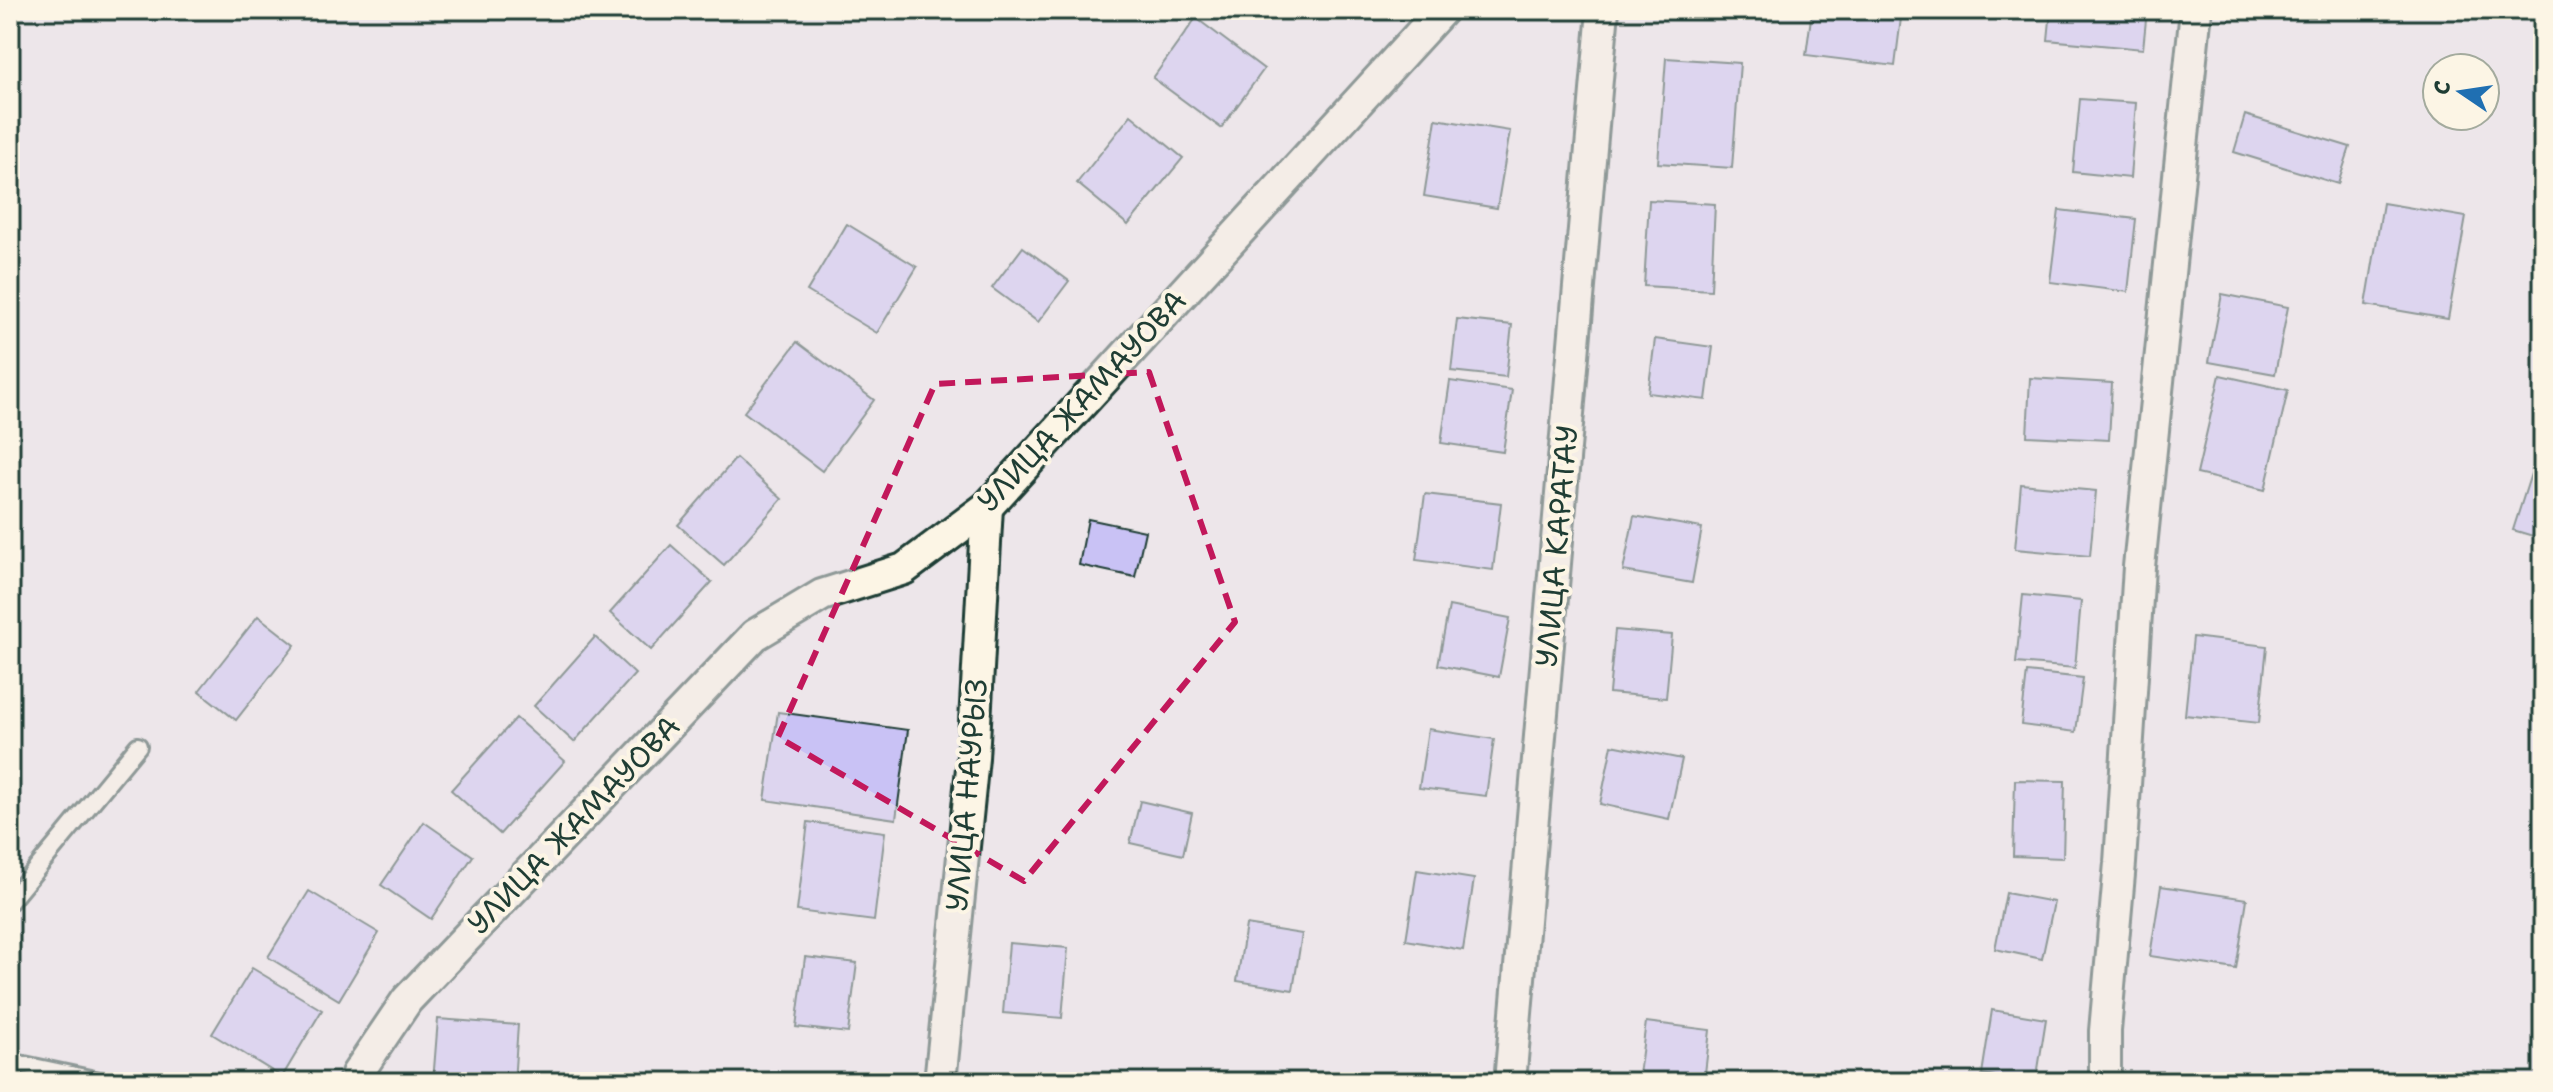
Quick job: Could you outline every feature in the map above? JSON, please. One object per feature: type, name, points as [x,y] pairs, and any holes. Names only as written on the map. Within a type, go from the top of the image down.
[{"type":"street","name":"УЛИЦА ЖАМАУОВА","points":[[354,1082],[407,1000],[755,635],[822,595],[904,569],[987,507],[1442,10]]},
{"type":"street","name":"УЛИЦА КАРАТАУ","points":[[1510,1082],[1603,10]]},
{"type":"street","points":[[2105,1082],[2105,1031],[2120,863],[2139,567],[2196,10]]},
{"type":"street","name":"УЛИЦА НАУРЫЗ","points":[[940,1082],[973,758],[987,507]]},
{"type":"lane","points":[[10,901],[138,746]]},
{"type":"lane","points":[[10,1062],[104,1082]]},
{"type":"highlighted area","points":[[1149,372],[1235,622],[1024,881],[778,737],[935,384]]},
{"type":"building","points":[[1812,10],[1902,10],[1895,66],[1806,55]]},
{"type":"building","points":[[2051,10],[2147,10],[2143,49],[2048,40]]},
{"type":"building","points":[[1196,18],[1264,69],[1221,128],[1153,78]]},
{"type":"building","points":[[1666,58],[1740,63],[1732,168],[1658,163]]},
{"type":"building","points":[[2080,99],[2136,103],[2130,178],[2073,172]]},
{"type":"building","points":[[1131,115],[1183,158],[1128,225],[1077,183]]},
{"type":"building","points":[[2245,115],[2350,147],[2338,184],[2234,152]]},
{"type":"building","points":[[1436,119],[1510,131],[1497,208],[1424,196]]},
{"type":"building","points":[[1649,200],[1715,204],[1711,290],[1644,286]]},
{"type":"building","points":[[2383,203],[2466,217],[2448,319],[2366,305]]},
{"type":"building","points":[[2059,210],[2136,219],[2128,292],[2050,282]]},
{"type":"building","points":[[847,224],[917,267],[877,333],[807,291]]},
{"type":"building","points":[[1023,247],[1069,281],[1038,322],[992,288]]},
{"type":"building","points":[[2222,294],[2288,307],[2275,374],[2209,362]]},
{"type":"building","points":[[1457,319],[1512,325],[1506,377],[1451,371]]},
{"type":"building","points":[[1655,339],[1713,347],[1706,400],[1648,393]]},
{"type":"building","points":[[797,342],[874,400],[822,471],[744,412]]},
{"type":"building","points":[[2220,375],[2288,390],[2265,490],[2197,474]]},
{"type":"building","points":[[2030,378],[2112,383],[2109,440],[2027,436]]},
{"type":"building","points":[[1450,381],[1512,390],[1503,452],[1441,443]]},
{"type":"building","points":[[736,458],[782,499],[724,565],[678,525]]},
{"type":"building","points":[[2536,458],[2543,460],[2543,539],[2513,530]]},
{"type":"building","points":[[2021,484],[2096,491],[2090,556],[2015,549]]},
{"type":"building","points":[[1425,494],[1501,503],[1493,570],[1416,560]]},
{"type":"building","points":[[1634,516],[1702,528],[1692,583],[1623,571]]},
{"type":"building","points":[[1088,519],[1145,531],[1135,577],[1079,565]]},
{"type":"building","points":[[671,545],[712,582],[651,650],[610,613]]},
{"type":"building","points":[[2023,595],[2081,601],[2075,668],[2016,663]]},
{"type":"building","points":[[1449,606],[1510,618],[1499,677],[1438,665]]},
{"type":"building","points":[[258,616],[295,645],[236,720],[199,691]]},
{"type":"building","points":[[1615,630],[1672,635],[1666,698],[1609,693]]},
{"type":"building","points":[[595,637],[635,674],[574,742],[534,706]]},
{"type":"building","points":[[2193,637],[2267,646],[2259,723],[2185,715]]},
{"type":"building","points":[[2027,672],[2083,678],[2076,732],[2021,725]]},
{"type":"building","points":[[778,712],[908,730],[896,819],[765,800]]},
{"type":"building","points":[[516,718],[565,761],[500,834],[451,790]]},
{"type":"building","points":[[1428,729],[1494,739],[1486,796],[1419,788]]},
{"type":"building","points":[[1612,745],[1682,759],[1669,819],[1600,804]]},
{"type":"building","points":[[2015,780],[2065,781],[2063,858],[2013,856]]},
{"type":"building","points":[[1140,801],[1192,813],[1183,855],[1130,843]]},
{"type":"building","points":[[424,822],[473,856],[431,919],[381,885]]},
{"type":"building","points":[[808,822],[885,832],[874,921],[797,911]]},
{"type":"building","points":[[1417,870],[1474,879],[1463,950],[1406,940]]},
{"type":"building","points":[[2161,886],[2247,899],[2236,969],[2150,956]]},
{"type":"building","points":[[309,891],[379,933],[339,1000],[268,957]]},
{"type":"building","points":[[2006,893],[2054,902],[2042,959],[1995,949]]},
{"type":"building","points":[[1246,925],[1302,934],[1293,990],[1237,981]]},
{"type":"building","points":[[1009,943],[1068,948],[1062,1018],[1003,1013]]},
{"type":"building","points":[[805,957],[857,963],[848,1033],[796,1027]]},
{"type":"building","points":[[252,968],[322,1010],[282,1077],[212,1034]]},
{"type":"building","points":[[1992,1010],[2046,1019],[2036,1082],[1982,1074]]},
{"type":"building","points":[[438,1019],[518,1025],[514,1082],[433,1082]]},
{"type":"building","points":[[1646,1022],[1710,1030],[1704,1082],[1638,1082]]}]
